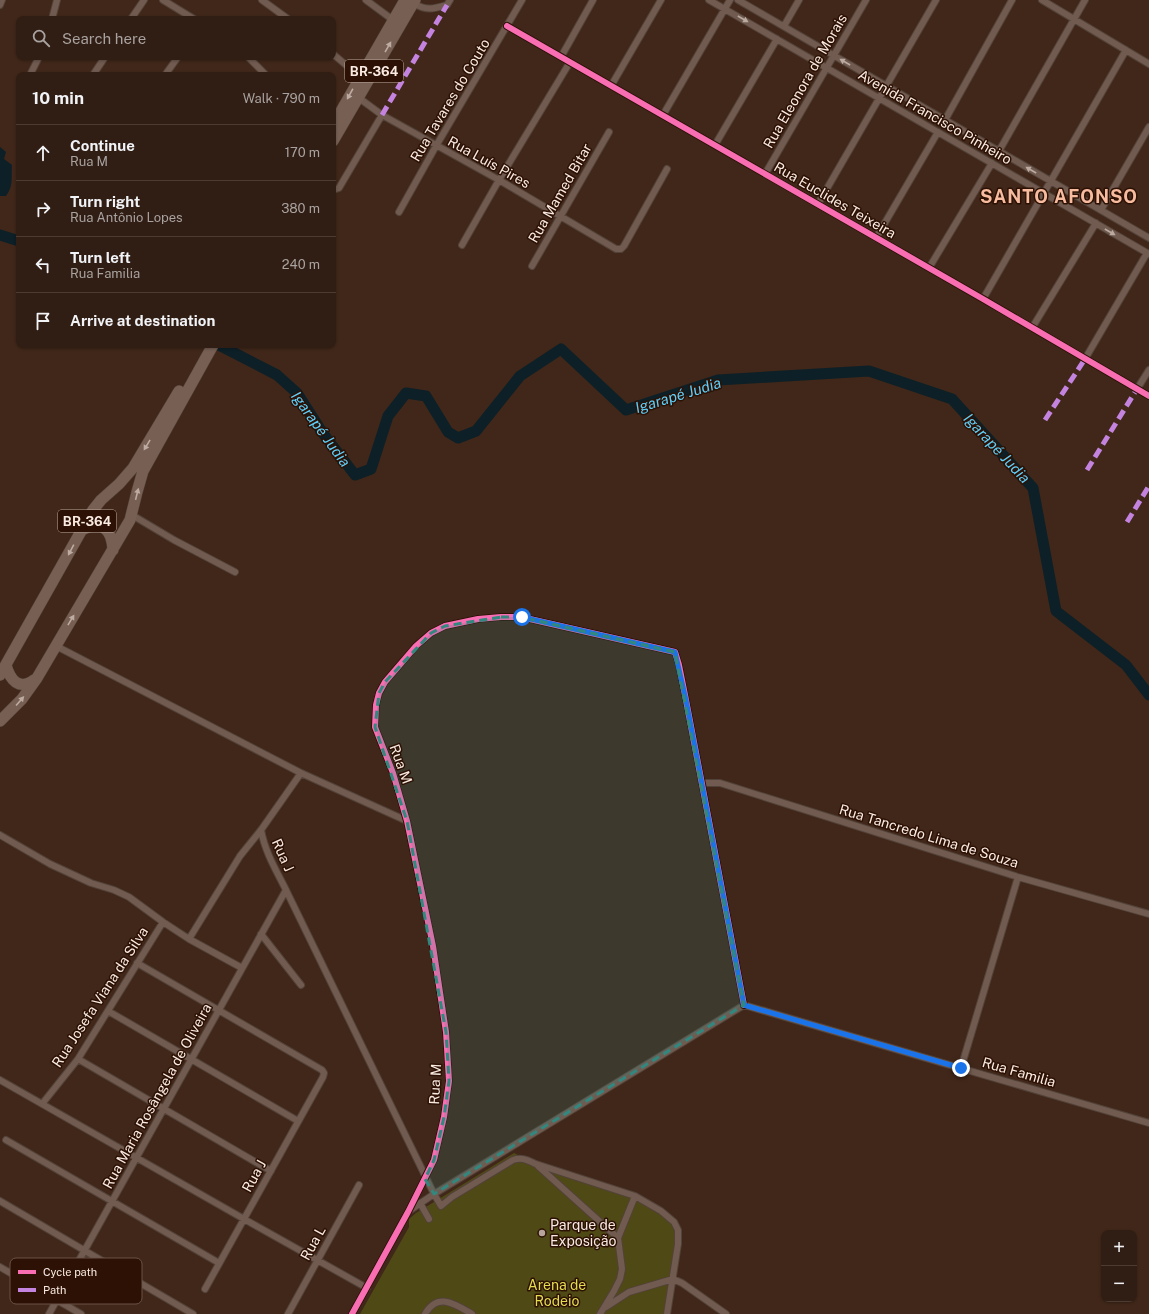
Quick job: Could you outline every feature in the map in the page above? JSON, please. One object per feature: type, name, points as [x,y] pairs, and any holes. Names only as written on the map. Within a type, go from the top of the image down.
[{"type":"highway","name":"BR-364","points":[[336,120],[393,20],[411,1]]},
{"type":"highway","name":"BR-364","points":[[336,136],[359,98],[411,1]]},
{"type":"highway","name":"BR-364","points":[[0,721],[22,699],[37,678],[113,550],[132,515],[137,492],[144,471],[204,348]]},
{"type":"highway","name":"BR-364","points":[[0,675],[93,510],[133,468],[211,348]]},
{"type":"highway","points":[[82,530],[90,525],[99,526],[106,529],[111,536],[113,550]]},
{"type":"highway","points":[[6,665],[11,678],[23,685],[28,684],[37,678]]},
{"type":"street","points":[[0,5],[2,0]]},
{"type":"street","points":[[53,16],[57,0]]},
{"type":"street","points":[[133,16],[144,0]]},
{"type":"street","points":[[163,0],[189,16]]},
{"type":"street","points":[[262,0],[284,16]]},
{"type":"street","points":[[366,0],[393,20]]},
{"type":"street","name":"Rua Tavares do Couto","points":[[399,212],[522,0]]},
{"type":"street","points":[[561,57],[593,0]]},
{"type":"street","points":[[611,86],[661,0]]},
{"type":"street","name":"Avenida Francisco Pinheiro","points":[[709,0],[1148,254]]},
{"type":"street","points":[[663,116],[730,0]]},
{"type":"street","name":"Avenida Francisco Pinheiro","points":[[738,0],[1149,238]]},
{"type":"street","points":[[784,26],[799,0]]},
{"type":"street","name":"Rua Eleonora de Morais","points":[[765,174],[866,0]]},
{"type":"street","points":[[818,204],[936,0]]},
{"type":"street","points":[[945,120],[1012,0]]},
{"type":"street","points":[[1042,0],[1149,64]]},
{"type":"street","points":[[999,151],[1085,0]]},
{"type":"street","points":[[411,1],[426,9],[434,9],[448,3]]},
{"type":"street","name":"Rua Euclides Teixeira","points":[[507,26],[983,298],[1149,396]]},
{"type":"street","points":[[716,145],[777,39]]},
{"type":"street","points":[[983,298],[1126,50]]},
{"type":"street","points":[[336,57],[360,77]]},
{"type":"street","points":[[32,72],[38,60]]},
{"type":"street","points":[[95,72],[103,60]]},
{"type":"street","points":[[167,72],[176,60]]},
{"type":"street","points":[[251,60],[263,72]]},
{"type":"street","points":[[462,245],[570,62]]},
{"type":"street","name":"Rua Luís Pires","points":[[359,98],[382,115],[499,180],[616,249],[623,247],[668,169]]},
{"type":"street","points":[[336,189],[339,188],[382,115]]},
{"type":"street","points":[[1101,210],[1149,127]]},
{"type":"street","name":"Rua Mamed Bitar","points":[[532,266],[609,132]]},
{"type":"street","points":[[876,238],[938,132]]},
{"type":"street","points":[[929,268],[992,163]]},
{"type":"street","points":[[1032,328],[1096,223]]},
{"type":"street","points":[[1085,359],[1148,254]]},
{"type":"street","points":[[1138,389],[1149,370]]},
{"type":"street","points":[[132,515],[174,540],[235,572]]},
{"type":"street","name":"Rua M","points":[[352,1314],[408,1212],[434,1160],[439,1144],[450,1081],[446,1032],[434,954],[407,821],[393,773],[375,726],[376,705],[379,693],[386,682],[416,646],[431,633],[445,626],[478,619],[522,617],[675,652],[679,665],[702,783]]},
{"type":"street","points":[[56,646],[301,773],[407,821]]},
{"type":"street","name":"Rua J","points":[[301,773],[261,830],[268,855],[425,1179]]},
{"type":"street","points":[[408,1212],[434,1194],[744,1005],[702,783]]},
{"type":"street","name":"Rua Tancredo Lima de Souza","points":[[702,783],[720,783],[1018,877],[1149,914]]},
{"type":"street","points":[[189,939],[240,856],[261,830]]},
{"type":"street","points":[[0,835],[50,864],[91,883],[114,890],[129,897],[189,939],[242,968]]},
{"type":"street","points":[[961,1068],[1018,877]]},
{"type":"street","name":"Rua Maria Rosângela de Oliveira","points":[[81,1258],[286,890]]},
{"type":"street","name":"Rua Josefa Viana da Silva","points":[[42,1104],[78,1059],[163,922]]},
{"type":"street","points":[[261,934],[302,985]]},
{"type":"street","points":[[137,963],[219,1010]]},
{"type":"street","name":"Rua Familia","points":[[744,1005],[1149,1123]]},
{"type":"street","name":"Rua J","points":[[205,1289],[324,1074],[322,1070],[219,1010]]},
{"type":"street","points":[[108,1011],[298,1121]]},
{"type":"street","points":[[78,1059],[271,1171]]},
{"type":"street","points":[[0,1080],[366,1288]]},
{"type":"street","points":[[6,1140],[219,1263]]},
{"type":"street","points":[[425,1179],[441,1206],[452,1197],[513,1160],[519,1158],[526,1159],[536,1164],[635,1196],[661,1211],[674,1222],[678,1230],[678,1244],[667,1314]]},
{"type":"street","points":[[536,1164],[618,1238]]},
{"type":"street","name":"Rua L","points":[[288,1314],[359,1185]]},
{"type":"street","points":[[602,1312],[620,1279],[622,1269],[618,1238],[635,1196]]},
{"type":"street","points":[[0,1201],[98,1258]]},
{"type":"street","points":[[420,1203],[429,1219]]},
{"type":"street","points":[[0,1267],[10,1273]]},
{"type":"street","points":[[602,1312],[629,1292],[673,1279],[682,1283],[726,1314]]},
{"type":"street","points":[[142,1284],[193,1314]]},
{"type":"street","points":[[425,1314],[433,1304],[441,1301],[449,1302],[472,1314]]},
{"type":"street","name":"Rua Maria Rosângela de Oliveira","points":[[49,1314],[55,1304]]},
{"type":"street","points":[[64,1304],[81,1314]]},
{"type":"highlighted area","points":[[501,617],[521,617],[675,652],[744,1005],[434,1194],[425,1179],[434,1160],[444,1117],[449,1081],[446,1032],[407,821],[375,727],[379,693],[385,682],[431,633],[445,626]]},
{"type":"green space","name":"Parque de Exposição","points":[[514,1153],[536,1164],[635,1196],[661,1211],[678,1230],[667,1314],[360,1314],[409,1227],[409,1219],[416,1213]]},
{"type":"water","points":[[0,147],[6,152],[4,159],[12,165],[12,181],[9,192],[6,196],[0,196]]},
{"type":"waterway","name":"Igarapé Judia","points":[[0,235],[16,240]]},
{"type":"waterway","name":"Igarapé Judia","points":[[225,348],[277,375],[297,393],[322,432],[355,475],[371,469],[388,416],[406,393],[426,396],[448,432],[458,438],[476,431],[520,376],[561,349],[626,410],[718,380],[869,371],[952,399],[1033,488],[1056,611],[1126,665],[1149,695]]},
{"type":"marked path","points":[[382,115],[447,5]]},
{"type":"marked path","points":[[1045,420],[1085,359]]},
{"type":"marked path","points":[[1087,470],[1137,389]]},
{"type":"marked path","points":[[1127,522],[1149,486]]},
{"type":"cycle path","points":[[507,26],[1149,396]]},
{"type":"cycle path","points":[[352,1314],[408,1212],[434,1160],[444,1117],[449,1081],[446,1032],[433,946],[407,821],[393,773],[375,727],[376,705],[379,693],[385,682],[416,646],[431,633],[445,626],[478,619],[521,617],[675,652],[686,700],[744,1005]]},
{"type":"place","name":"Parque de Exposição","points":[[542,1233]]},
{"type":"district","name":"SANTO AFONSO","points":[[1059,196]]},
{"type":"route","points":[[522,617],[675,652],[686,700],[744,1005],[961,1068]]},
{"type":"park label","name":"Arena de Rodeio","points":[[557,1294]]}]
